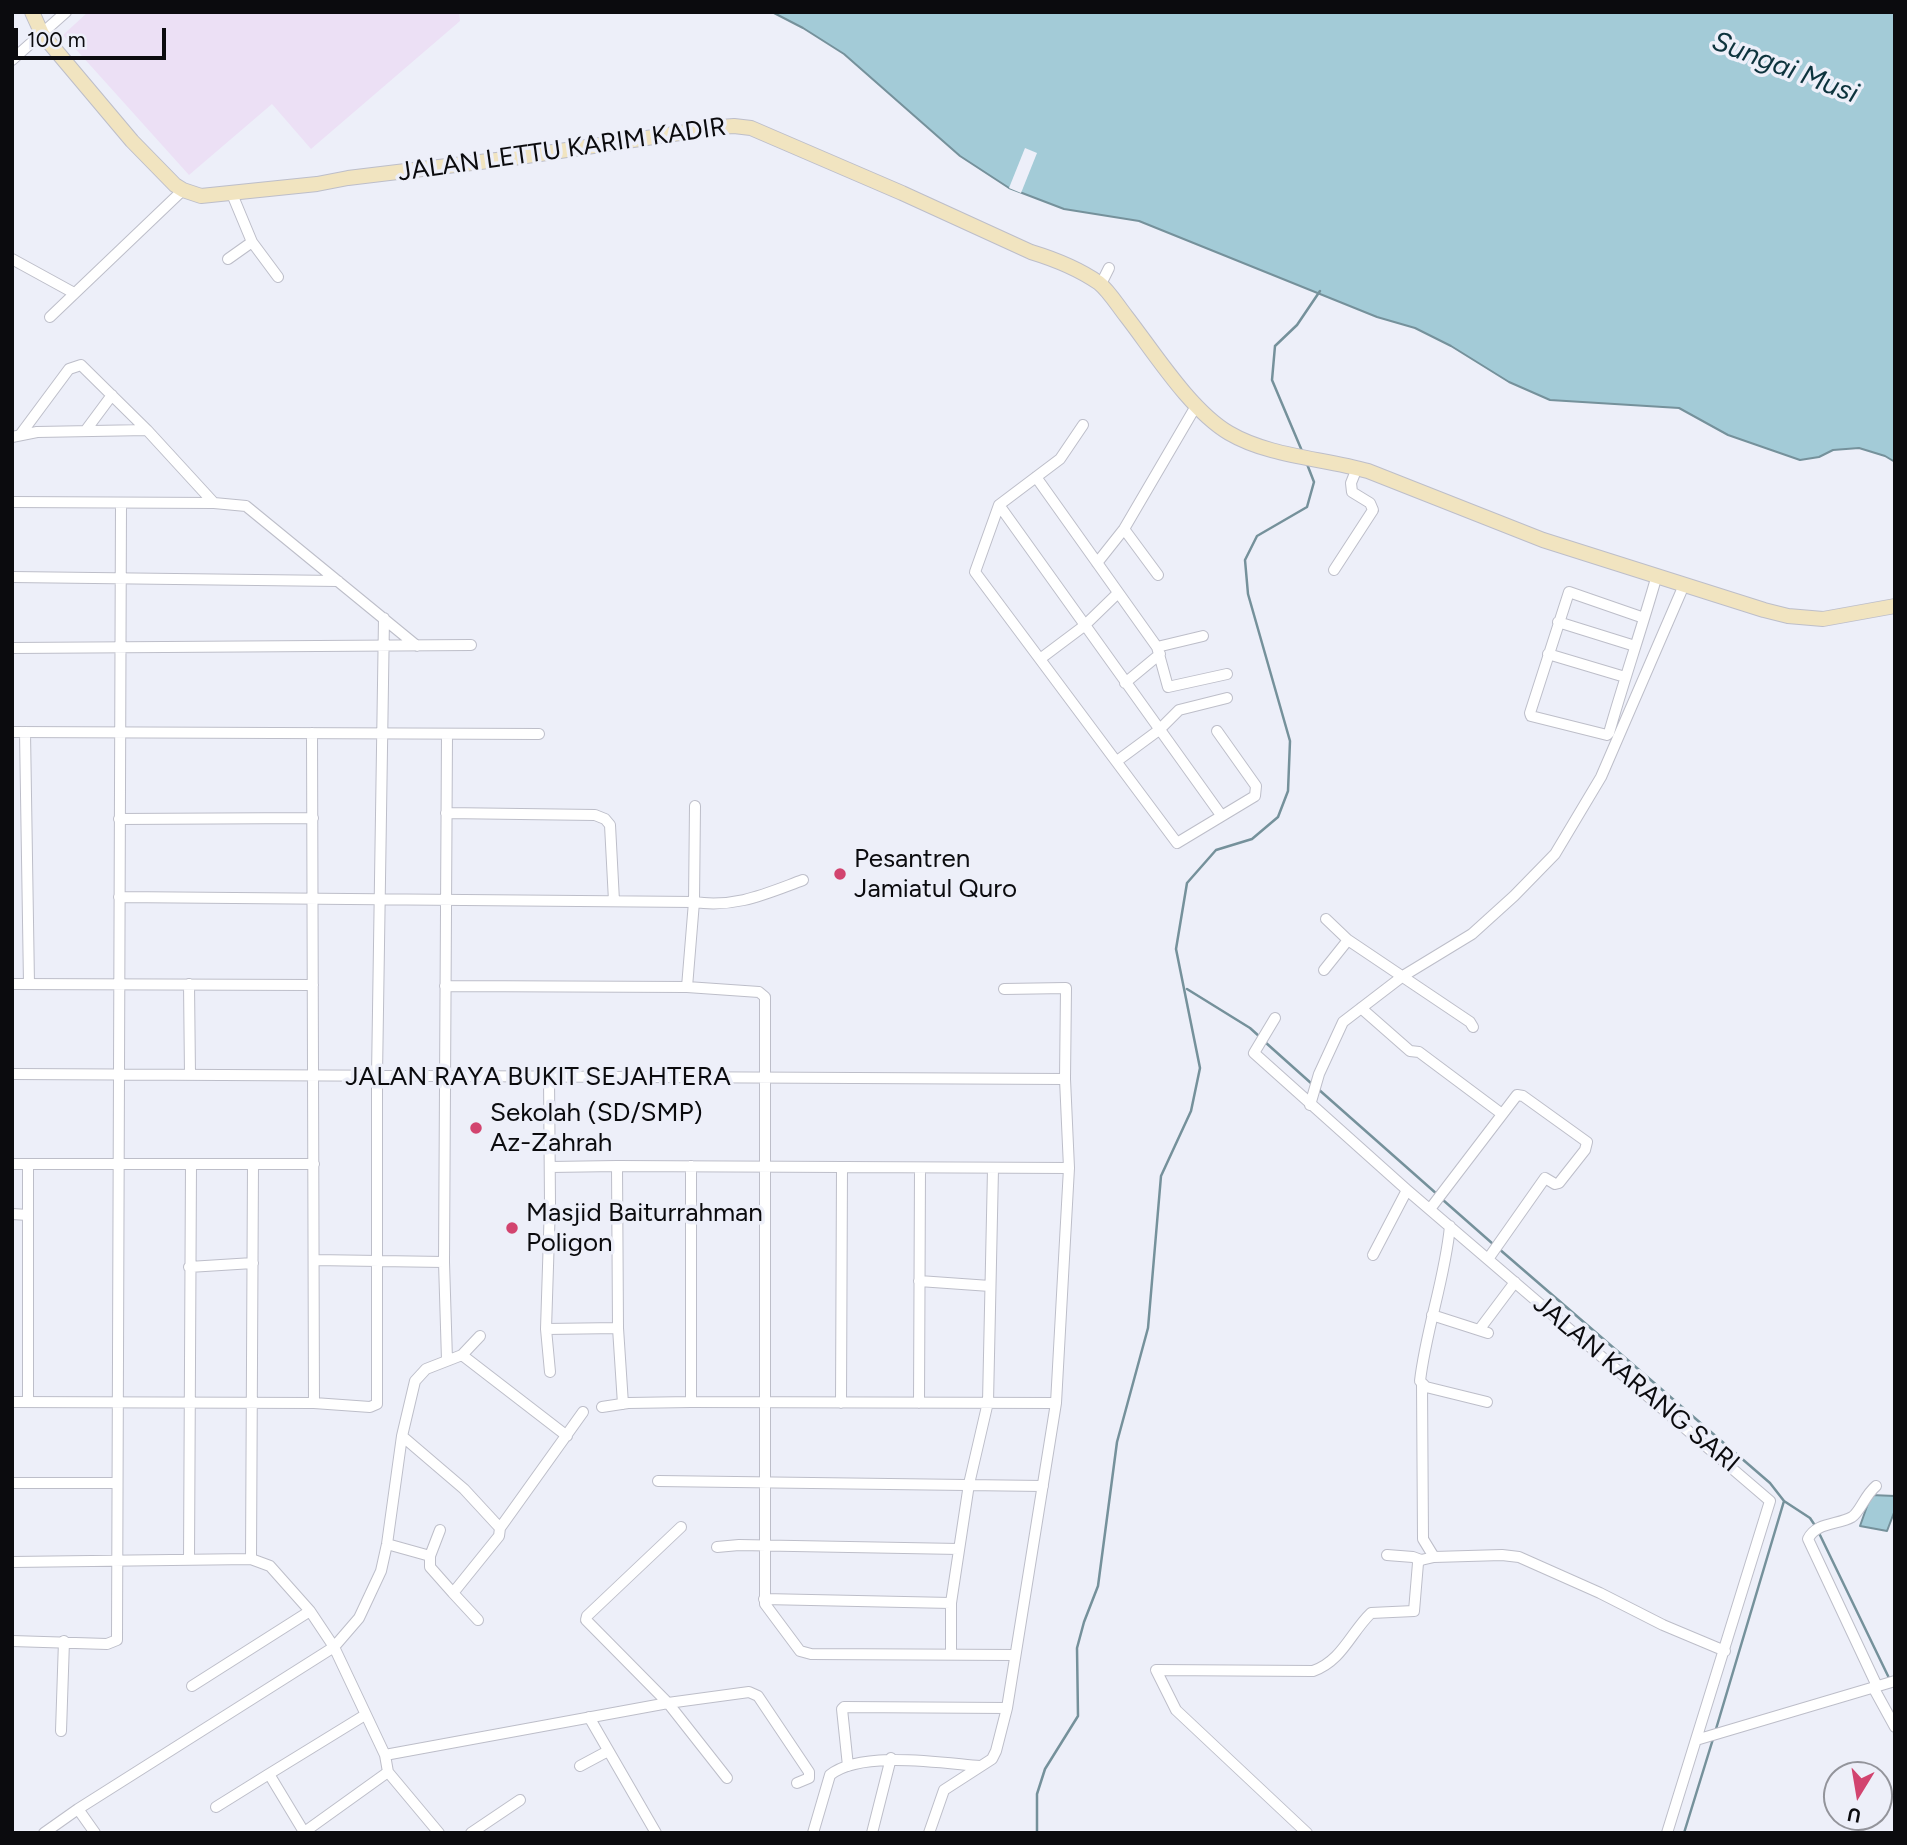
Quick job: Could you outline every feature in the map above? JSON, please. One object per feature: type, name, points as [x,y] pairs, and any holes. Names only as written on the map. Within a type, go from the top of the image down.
[{"type":"street","points":[[32,12],[42,34],[132,141],[183,190],[50,317]]},
{"type":"street","points":[[12,60],[66,12]]},
{"type":"street","name":"JALAN LETTU KARIM KADIR","points":[[183,190],[201,196],[232,194],[743,126],[762,131],[1052,259],[1101,284],[1196,406],[1227,432],[1245,441],[1357,468],[1543,540],[1734,602],[1804,618],[1836,618],[1895,606]]},
{"type":"street","points":[[232,194],[252,242],[278,277]]},
{"type":"street","points":[[228,260],[252,242]]},
{"type":"street","points":[[12,259],[74,293]]},
{"type":"street","points":[[1101,284],[1109,268]]},
{"type":"street","points":[[16,436],[72,366],[85,366],[214,503]]},
{"type":"street","points":[[86,430],[112,395]]},
{"type":"street","points":[[1097,563],[1124,529],[1196,406]]},
{"type":"street","points":[[1083,425],[1066,453],[999,505],[974,570],[1177,843],[1255,796],[1257,789],[1217,731]]},
{"type":"street","points":[[16,436],[37,432],[147,430]]},
{"type":"street","points":[[1334,570],[1373,510],[1370,503],[1352,492],[1350,483],[1357,468]]},
{"type":"street","points":[[1036,477],[1159,651],[1169,687],[1227,674]]},
{"type":"street","points":[[12,502],[214,503],[238,504],[251,508],[417,646]]},
{"type":"street","points":[[12,1641],[107,1644],[117,1640],[121,503]]},
{"type":"street","points":[[999,505],[1221,815]]},
{"type":"street","points":[[1124,529],[1158,575]]},
{"type":"street","points":[[1644,618],[1572,592],[1566,596],[1530,713],[1532,716],[1606,736],[1609,733],[1625,677],[1644,618],[1657,575]]},
{"type":"street","points":[[12,577],[338,580]]},
{"type":"street","points":[[1312,1100],[1319,1074],[1340,1026],[1403,976],[1472,934],[1555,854],[1601,777],[1684,584]]},
{"type":"street","points":[[1040,659],[1084,626],[1118,593]]},
{"type":"street","points":[[12,1402],[314,1403],[370,1407],[377,1404],[376,1076],[384,618]]},
{"type":"street","points":[[1558,622],[1635,646]]},
{"type":"street","points":[[1125,683],[1159,651],[1203,636]]},
{"type":"street","points":[[12,648],[471,645]]},
{"type":"street","points":[[1548,654],[1625,677]]},
{"type":"street","points":[[1117,761],[1159,730],[1179,710],[1227,698]]},
{"type":"street","points":[[12,732],[539,734]]},
{"type":"street","points":[[25,732],[29,984]]},
{"type":"street","points":[[312,733],[314,1403]]},
{"type":"street","points":[[447,734],[444,1077],[447,1360]]},
{"type":"street","points":[[12,775],[26,775]]},
{"type":"street","points":[[687,987],[694,902],[695,806]]},
{"type":"street","points":[[446,813],[595,815],[605,819],[610,825],[614,901]]},
{"type":"street","points":[[119,819],[313,818]]},
{"type":"street","points":[[119,897],[712,904],[734,903],[803,880]]},
{"type":"street","points":[[1326,919],[1348,940],[1470,1022],[1473,1027]]},
{"type":"street","points":[[1324,970],[1348,940]]},
{"type":"street","points":[[12,984],[313,985]]},
{"type":"street","points":[[190,985],[190,1075]]},
{"type":"street","points":[[445,986],[687,987],[759,992],[765,996],[764,1599],[767,1608],[800,1651],[805,1652],[1016,1655]]},
{"type":"street","points":[[929,1833],[942,1791],[992,1759],[996,1751],[1007,1708],[1056,1403],[1069,1168],[1065,1079],[1066,988],[1004,989]]},
{"type":"street","points":[[1361,1008],[1410,1051],[1419,1052],[1503,1114]]},
{"type":"street","name":"JALAN KARANG SARI","points":[[1275,1018],[1254,1054],[1312,1100],[1407,1189],[1433,1206],[1450,1226],[1490,1256],[1515,1282],[1769,1498],[1768,1513],[1701,1738],[1667,1833]]},
{"type":"street","name":"JALAN RAYA BUKIT SEJAHTERA","points":[[12,1074],[1065,1079]]},
{"type":"street","points":[[549,1077],[546,1329],[550,1372]]},
{"type":"street","points":[[1433,1206],[1520,1094],[1587,1142],[1559,1184],[1555,1185],[1545,1178],[1490,1256]]},
{"type":"street","points":[[12,1164],[314,1164]]},
{"type":"street","points":[[28,1402],[29,1164]]},
{"type":"street","points":[[189,1560],[191,1164]]},
{"type":"street","points":[[251,1559],[253,1164]]},
{"type":"street","points":[[617,1166],[618,1328],[623,1404]]},
{"type":"street","points":[[691,1166],[691,1402]]},
{"type":"street","points":[[550,1167],[1069,1168]]},
{"type":"street","points":[[841,1403],[842,1167]]},
{"type":"street","points":[[919,1403],[920,1168]]},
{"type":"street","points":[[951,1654],[951,1603],[969,1485],[988,1402],[993,1169]]},
{"type":"street","points":[[1373,1255],[1407,1189]]},
{"type":"street","points":[[12,1214],[28,1214]]},
{"type":"street","points":[[1434,1557],[1423,1539],[1422,1384],[1424,1345],[1447,1256],[1450,1226]]},
{"type":"street","points":[[314,1261],[444,1262]]},
{"type":"street","points":[[189,1267],[253,1263]]},
{"type":"street","points":[[919,1281],[990,1286]]},
{"type":"street","points":[[1432,1315],[1484,1332],[1515,1282]]},
{"type":"street","points":[[546,1329],[618,1328]]},
{"type":"street","points":[[44,1833],[334,1647],[359,1618],[372,1595],[387,1544],[402,1437],[415,1381],[426,1369],[462,1355],[480,1335]]},
{"type":"street","points":[[462,1355],[568,1436]]},
{"type":"street","points":[[1422,1384],[1487,1402]]},
{"type":"street","points":[[603,1407],[691,1402],[1056,1403]]},
{"type":"street","points":[[453,1593],[499,1536],[499,1528],[583,1412]]},
{"type":"street","points":[[402,1437],[464,1489],[499,1528]]},
{"type":"street","points":[[658,1481],[1042,1486]]},
{"type":"street","points":[[12,1483],[117,1483]]},
{"type":"street","points":[[1876,1486],[1867,1493],[1851,1517],[1812,1532],[1808,1542],[1895,1727]]},
{"type":"street","points":[[681,1527],[587,1616],[586,1620],[668,1703],[727,1778]]},
{"type":"street","points":[[440,1530],[430,1556],[432,1572],[478,1620]]},
{"type":"street","points":[[387,1544],[430,1556]]},
{"type":"street","points":[[717,1547],[959,1549]]},
{"type":"street","points":[[1387,1555],[1421,1560],[1434,1557],[1502,1555],[1533,1562],[1663,1625],[1725,1651]]},
{"type":"street","points":[[12,1562],[251,1559],[270,1566],[310,1611],[334,1647],[385,1755],[388,1772],[439,1833]]},
{"type":"street","points":[[1307,1833],[1176,1710],[1156,1670],[1313,1671],[1326,1667],[1336,1658],[1368,1615],[1374,1612],[1414,1611],[1418,1563],[1421,1560]]},
{"type":"street","points":[[764,1599],[951,1603]]},
{"type":"street","points":[[192,1686],[310,1611]]},
{"type":"street","points":[[61,1731],[64,1641]]},
{"type":"street","points":[[1701,1738],[1895,1681]]},
{"type":"street","points":[[385,1755],[668,1703],[754,1693],[809,1772],[809,1778],[797,1783]]},
{"type":"street","points":[[848,1766],[842,1709],[844,1707],[1007,1708]]},
{"type":"street","points":[[216,1807],[365,1714]]},
{"type":"street","points":[[589,1717],[656,1833]]},
{"type":"street","points":[[580,1766],[608,1751]]},
{"type":"street","points":[[813,1833],[830,1775],[848,1766],[891,1758],[980,1766]]},
{"type":"street","points":[[872,1833],[891,1758]]},
{"type":"street","points":[[269,1774],[303,1832],[388,1772]]},
{"type":"street","points":[[471,1833],[520,1800]]},
{"type":"street","points":[[78,1809],[95,1833]]},
{"type":"shaded area","points":[[88,12],[459,12],[460,21],[311,149],[272,104],[189,175],[63,35]]},
{"type":"water","name":"Sungai Musi","points":[[772,12],[1895,12],[1895,462],[1859,448],[1833,450],[1819,457],[1800,460],[1728,435],[1679,408],[1550,400],[1509,382],[1451,346],[1415,328],[1377,317],[1139,221],[1064,209],[1009,188],[960,156],[844,54]]},
{"type":"water","points":[[1871,1495],[1895,1496],[1895,1510],[1887,1531],[1860,1526]]},
{"type":"pier","points":[[1025,148],[1037,153],[1021,193],[1009,188]]},
{"type":"waterway","points":[[1302,451],[1272,380],[1275,346],[1297,325],[1320,291]]},
{"type":"waterway","points":[[1037,1833],[1037,1794],[1045,1769],[1078,1716],[1077,1648],[1098,1586],[1117,1442],[1148,1328],[1161,1176],[1191,1111],[1200,1068],[1176,949],[1187,883],[1216,850],[1252,839],[1278,817],[1288,791],[1290,741],[1248,594],[1245,560],[1257,536],[1307,507],[1314,482],[1307,464]]},
{"type":"waterway","points":[[1187,989],[1260,1037]]},
{"type":"waterway","points":[[1265,1042],[1312,1084]]},
{"type":"waterway","points":[[1317,1088],[1438,1195]]},
{"type":"waterway","points":[[1443,1200],[1493,1244]]},
{"type":"waterway","points":[[1498,1248],[1770,1483],[1784,1501],[1810,1518],[1816,1527]]},
{"type":"waterway","points":[[1716,1729],[1784,1501]]},
{"type":"waterway","points":[[1819,1533],[1889,1678]]},
{"type":"waterway","points":[[1684,1833],[1713,1739]]},
{"type":"place","name":"Pesantren Jamiatul Quro","points":[[840,874]]},
{"type":"place","name":"Sekolah (SD/SMP) Az-Zahrah","points":[[476,1128]]},
{"type":"place","name":"Masjid Baiturrahman Poligon","points":[[512,1228]]}]
